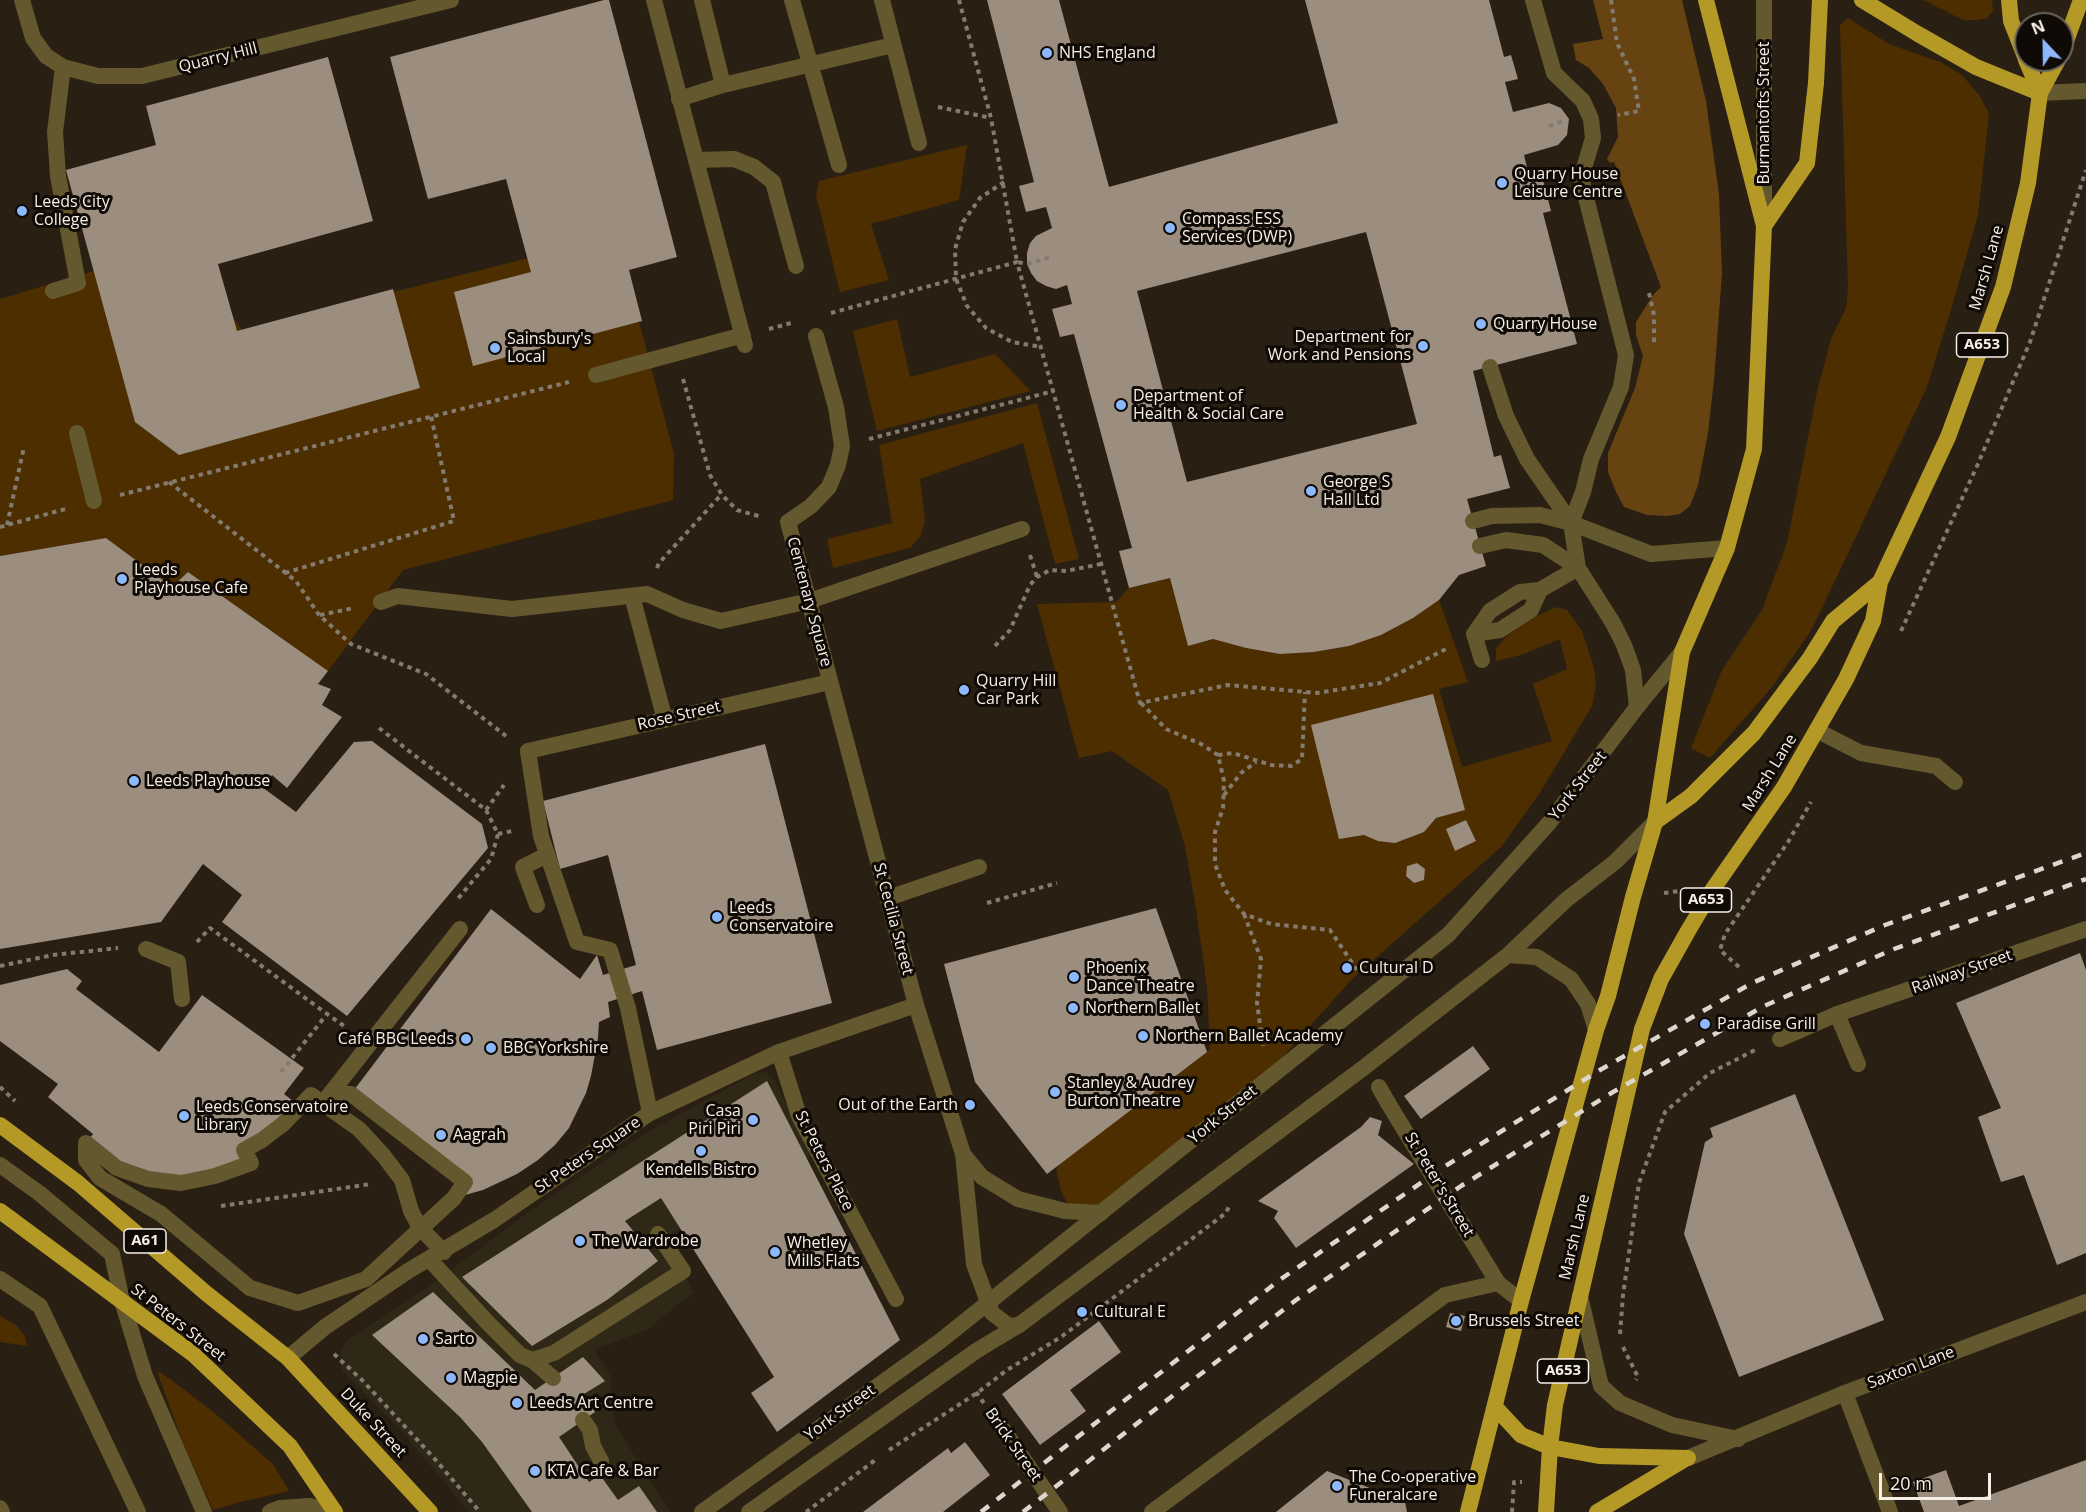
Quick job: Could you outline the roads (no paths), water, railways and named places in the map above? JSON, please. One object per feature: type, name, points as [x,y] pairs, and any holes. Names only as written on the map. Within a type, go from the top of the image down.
[{"type":"highway","points":[[1706,0],[1764,226]]},
{"type":"highway","points":[[1764,226],[1807,163],[1816,83],[1820,0]]},
{"type":"highway","points":[[1862,0],[1976,66],[2040,93]]},
{"type":"highway","points":[[2009,0],[2014,29]]},
{"type":"highway","points":[[2074,19],[2081,0]]},
{"type":"highway","points":[[2031,72],[2040,93]]},
{"type":"highway","name":"Marsh Lane","points":[[1546,1512],[1555,1405],[1642,1029],[1661,979],[1713,889],[1784,788],[1846,679],[1873,621],[1880,582],[1948,436],[2003,287],[2028,183],[2040,93],[2051,72]]},
{"type":"highway","name":"Marsh Lane","points":[[1468,1510],[1521,1301],[1655,822],[1683,652],[1727,548],[1754,449],[1764,226]]},
{"type":"highway","points":[[1655,822],[1691,796],[1754,733],[1810,658],[1833,621],[1880,582]]},
{"type":"highway","name":"A61","points":[[0,1125],[78,1184],[207,1294],[288,1358]]},
{"type":"highway","name":"St Peters Street","points":[[0,1211],[193,1354],[290,1446],[335,1512]]},
{"type":"highway","name":"Duke Street","points":[[288,1358],[430,1512]]},
{"type":"highway","points":[[1495,1407],[1521,1435],[1550,1447],[1599,1456],[1688,1458]]},
{"type":"highway","points":[[1597,1512],[1688,1458]]},
{"type":"street","name":"Quarry Hill","points":[[22,0],[33,38],[46,56],[63,67],[98,76],[142,76],[451,0]]},
{"type":"street","points":[[596,375],[676,352],[744,340],[654,0]]},
{"type":"street","points":[[702,0],[723,86]]},
{"type":"street","points":[[792,0],[839,165]]},
{"type":"street","points":[[882,0],[919,143]]},
{"type":"street","points":[[1533,0],[1554,73],[1582,101],[1591,119],[1593,138],[1581,178],[1626,355],[1621,387],[1591,459],[1583,492],[1571,523]]},
{"type":"street","name":"Burmantofts Street","points":[[1764,0],[1764,226]]},
{"type":"street","points":[[679,99],[723,86],[893,45]]},
{"type":"street","points":[[53,291],[78,283],[58,176],[55,132],[63,67]]},
{"type":"street","points":[[2040,93],[2086,91]]},
{"type":"street","points":[[696,160],[734,159],[754,167],[773,182],[796,266]]},
{"type":"street","name":"Centenary Square","points":[[816,336],[836,407],[842,446],[838,465],[829,487],[811,506],[788,522],[831,682]]},
{"type":"street","points":[[1490,367],[1506,416],[1527,459],[1571,523],[1578,568],[1613,623],[1624,645],[1633,670],[1636,707]]},
{"type":"street","points":[[77,433],[94,501]]},
{"type":"street","points":[[1473,521],[1514,514],[1540,515],[1571,523],[1652,554],[1727,548]]},
{"type":"street","points":[[381,602],[398,596],[512,609],[640,595],[720,621],[809,601],[1022,529]]},
{"type":"street","points":[[1480,546],[1506,540],[1543,545],[1578,568]]},
{"type":"street","points":[[1482,660],[1474,634],[1500,630],[1531,610],[1540,590],[1578,568]]},
{"type":"street","points":[[640,595],[665,720]]},
{"type":"street","name":"York Street","points":[[702,1512],[905,1367],[987,1304],[1448,935],[1549,823],[1636,707],[1683,652]]},
{"type":"street","name":"Rose Street","points":[[547,855],[541,836],[528,751],[831,682]]},
{"type":"street","name":"St Cecilia Street","points":[[831,682],[916,1005],[963,1154],[974,1264],[983,1283],[987,1304],[992,1313],[1009,1326],[1019,1325]]},
{"type":"street","points":[[1818,730],[1861,753],[1936,766],[1955,782]]},
{"type":"street","name":"York Street","points":[[749,1512],[976,1351],[1019,1325],[1362,1069],[1508,955],[1566,900],[1615,862],[1655,822]]},
{"type":"street","points":[[537,905],[523,867],[547,855],[577,942],[610,950],[628,1008],[650,1113]]},
{"type":"street","points":[[888,898],[979,867]]},
{"type":"street","points":[[323,1104],[460,928]]},
{"type":"street","name":"Railway Street","points":[[1780,1039],[1838,1014],[2086,929]]},
{"type":"street","points":[[146,949],[178,962],[182,999]]},
{"type":"street","points":[[1508,955],[1537,957],[1571,980],[1588,1004],[1596,1030]]},
{"type":"street","name":"St Peters Square","points":[[288,1358],[325,1327],[408,1271],[437,1256],[494,1220],[650,1113],[779,1052],[916,1005]]},
{"type":"street","points":[[1838,1014],[1858,1064]]},
{"type":"street","name":"St Peters Place","points":[[779,1052],[799,1116],[896,1299]]},
{"type":"street","name":"St Peter's Street","points":[[1379,1087],[1498,1283]]},
{"type":"street","points":[[307,1092],[359,1130],[402,1180],[411,1211],[420,1228],[437,1256],[488,1323],[520,1355],[532,1360],[553,1378]]},
{"type":"street","points":[[340,1094],[351,1094],[465,1182],[454,1198],[366,1279],[298,1303],[250,1288],[161,1214],[100,1178],[86,1160],[86,1143],[117,1168],[148,1179],[181,1183],[215,1176],[251,1163],[244,1150],[284,1124],[311,1095],[323,1104],[340,1094]]},
{"type":"street","name":"St Cecilia Street","points":[[963,1154],[982,1177],[1018,1199],[1065,1211],[1101,1213]]},
{"type":"street","points":[[0,1165],[39,1193],[112,1254],[122,1301],[146,1376],[204,1512]]},
{"type":"street","points":[[532,1360],[555,1353],[683,1271],[658,1234]]},
{"type":"street","points":[[0,1279],[40,1306],[138,1512]]},
{"type":"street","points":[[1152,1512],[1445,1295],[1498,1283],[1521,1301]]},
{"type":"street","points":[[1580,1296],[1601,1386],[1620,1403],[1672,1425],[1738,1438]]},
{"type":"street","name":"Saxton Lane","points":[[1688,1458],[1845,1393],[2086,1302]]},
{"type":"street","points":[[1845,1393],[1890,1512]]},
{"type":"street","points":[[583,1420],[590,1430],[593,1446],[601,1461]]},
{"type":"street","name":"Brick Street","points":[[1002,1428],[1060,1512]]},
{"type":"street","points":[[270,1512],[280,1508],[310,1506],[330,1512]]},
{"type":"railway","points":[[981,1512],[1281,1279],[1447,1165],[1600,1070],[1752,983],[1885,925],[2086,853]]},
{"type":"railway","points":[[1023,1512],[1296,1300],[1461,1186],[1613,1092],[1764,1006],[1894,949],[2086,879]]},
{"type":"place","name":"NHS England","points":[[1047,53]]},
{"type":"place","name":"Quarry House Leisure Centre","points":[[1502,183]]},
{"type":"place","name":"Leeds City College","points":[[22,211]]},
{"type":"place","name":"Compass ESS Services (DWP)","points":[[1170,228]]},
{"type":"place","name":"Quarry House","points":[[1481,324]]},
{"type":"place","name":"Department for Work and Pensions","points":[[1423,346]]},
{"type":"place","name":"Sainsbury's Local","points":[[495,348]]},
{"type":"place","name":"Department of Health & Social Care","points":[[1121,405]]},
{"type":"place","name":"George S Hall Ltd","points":[[1311,491]]},
{"type":"place","name":"Leeds Playhouse Cafe","points":[[122,579]]},
{"type":"place","name":"Quarry Hill Car Park","points":[[964,690]]},
{"type":"place","name":"Leeds Playhouse","points":[[134,781]]},
{"type":"place","name":"Leeds Conservatoire","points":[[717,917]]},
{"type":"place","name":"Cultural D","points":[[1347,968]]},
{"type":"place","name":"Phoenix Dance Theatre","points":[[1074,977]]},
{"type":"place","name":"Northern Ballet","points":[[1073,1008]]},
{"type":"place","name":"Paradise Grill","points":[[1705,1024]]},
{"type":"place","name":"Northern Ballet Academy","points":[[1143,1036]]},
{"type":"place","name":"Café BBC Leeds","points":[[466,1039]]},
{"type":"place","name":"BBC Yorkshire","points":[[491,1048]]},
{"type":"place","name":"Stanley & Audrey Burton Theatre","points":[[1055,1092]]},
{"type":"place","name":"Out of the Earth","points":[[970,1105]]},
{"type":"place","name":"Leeds Conservatoire Library","points":[[184,1116]]},
{"type":"place","name":"Casa Piri Piri","points":[[753,1120]]},
{"type":"place","name":"Aagrah","points":[[441,1135]]},
{"type":"place","name":"Kendells Bistro","points":[[701,1151]]},
{"type":"place","name":"The Wardrobe","points":[[580,1241]]},
{"type":"place","name":"Whetley Mills Flats","points":[[775,1252]]},
{"type":"place","name":"Cultural E","points":[[1082,1312]]},
{"type":"place","name":"Brussels Street","points":[[1456,1321]]},
{"type":"place","name":"Sarto","points":[[423,1339]]},
{"type":"place","name":"Magpie","points":[[451,1378]]},
{"type":"place","name":"Leeds Art Centre","points":[[517,1403]]},
{"type":"place","name":"KTA Cafe & Bar","points":[[535,1471]]},
{"type":"place","name":"The Co-operative Funeralcare","points":[[1337,1486]]}]
